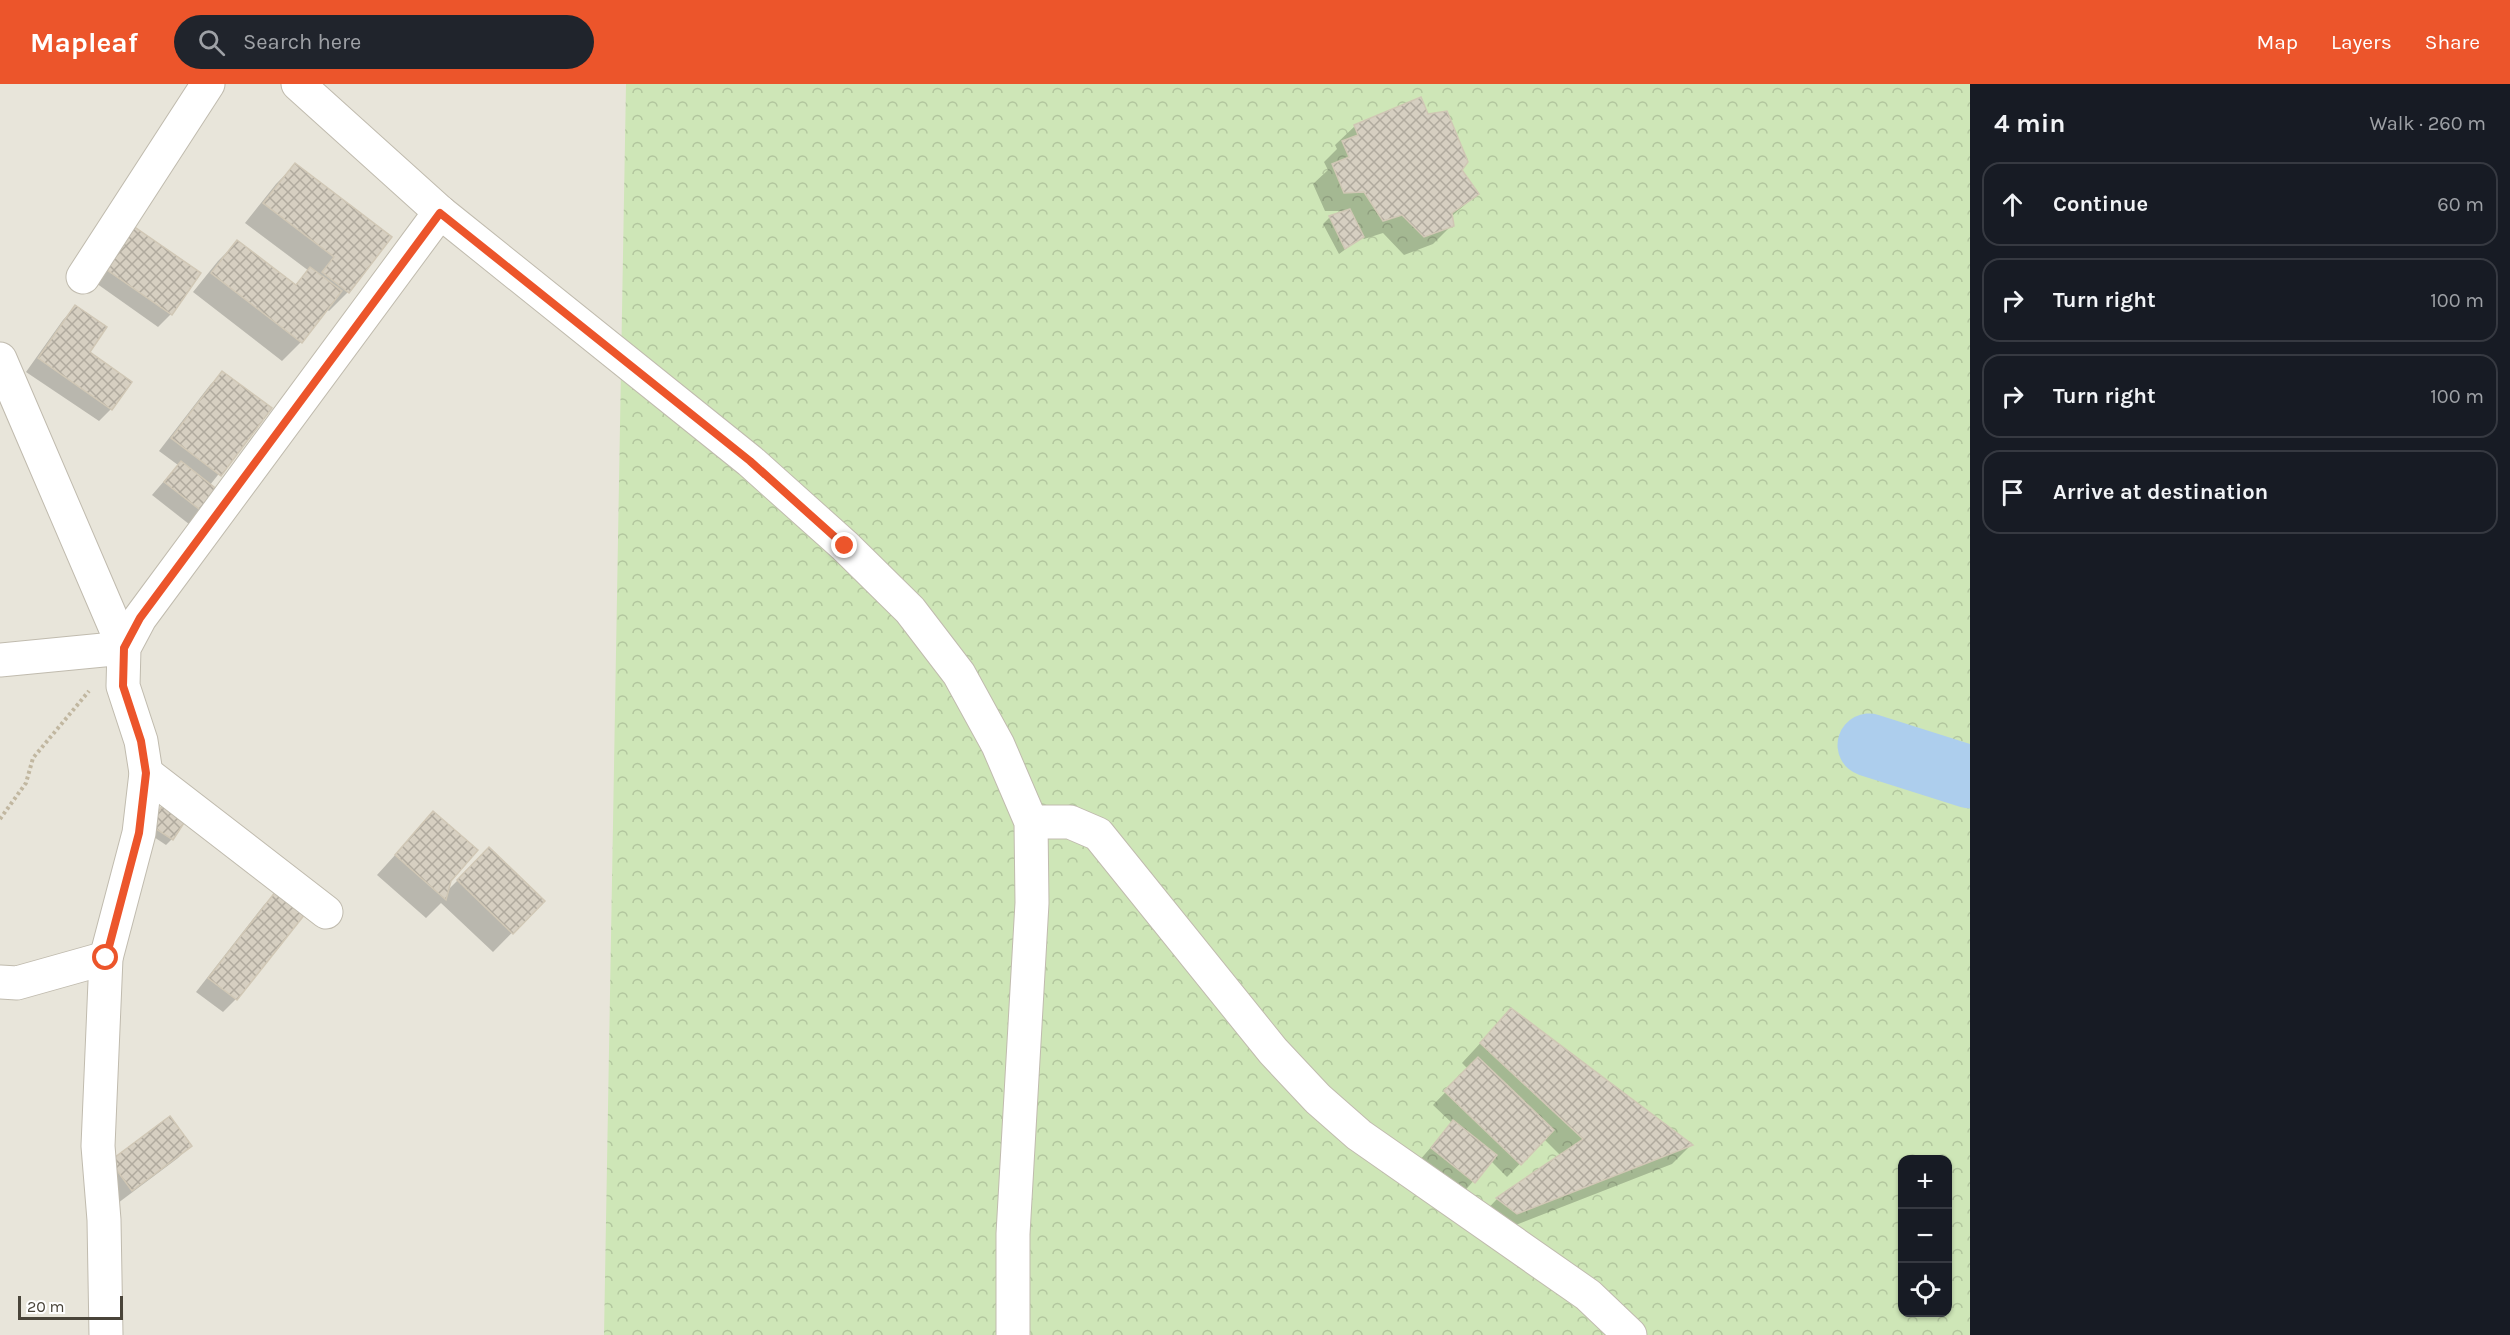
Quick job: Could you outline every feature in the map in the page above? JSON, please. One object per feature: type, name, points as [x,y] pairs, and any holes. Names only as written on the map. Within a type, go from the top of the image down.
[{"type":"street","points":[[84,277],[208,84]]},
{"type":"street","points":[[298,84],[440,213],[750,461],[845,546],[910,610],[959,674],[998,745],[1031,822],[1032,903],[1013,1234],[1013,1335]]},
{"type":"street","points":[[124,648],[140,618],[440,213]]},
{"type":"street","points":[[0,359],[124,648],[123,686],[141,741],[146,773],[139,833],[106,958],[98,1146],[104,1220],[106,1335]]},
{"type":"street","points":[[0,660],[124,648]]},
{"type":"street","points":[[146,773],[326,912]]},
{"type":"street","points":[[1031,822],[1070,822],[1098,834],[1273,1051],[1318,1099],[1359,1135],[1588,1295],[1630,1335]]},
{"type":"street","points":[[0,982],[17,983],[106,958]]},
{"type":"path","points":[[0,819],[26,783],[33,758],[124,648]]},
{"type":"shaded area","points":[[0,84],[987,84],[1834,1335],[0,1335]]},
{"type":"green space","points":[[626,84],[1970,84],[1970,1335],[604,1335]]},
{"type":"building","points":[[1421,97],[1428,114],[1447,111],[1468,162],[1462,170],[1479,194],[1452,213],[1454,226],[1424,237],[1402,215],[1383,221],[1364,192],[1344,193],[1332,164],[1349,157],[1342,141],[1358,135],[1354,125]]},
{"type":"building","points":[[295,163],[392,237],[349,293],[322,272],[334,257],[263,203]]},
{"type":"building","points":[[1350,209],[1364,237],[1345,249],[1329,216]]},
{"type":"building","points":[[126,221],[201,273],[172,315],[97,263]]},
{"type":"building","points":[[237,240],[296,285],[310,267],[342,291],[302,343],[211,273]]},
{"type":"building","points":[[75,305],[107,327],[90,352],[132,382],[112,410],[38,358]]},
{"type":"building","points":[[222,371],[272,408],[221,476],[171,438]]},
{"type":"building","points":[[181,461],[224,495],[208,516],[164,482]]},
{"type":"building","points":[[168,797],[191,812],[173,840],[150,825]]},
{"type":"building","points":[[433,811],[478,850],[451,881],[446,900],[395,855]]},
{"type":"building","points":[[489,847],[545,901],[513,934],[457,880]]},
{"type":"building","points":[[276,891],[305,914],[237,1000],[208,978]]},
{"type":"building","points":[[1511,1008],[1693,1145],[1517,1214],[1496,1198],[1583,1139],[1480,1043]]},
{"type":"building","points":[[1478,1057],[1554,1130],[1521,1165],[1444,1091]]},
{"type":"building","points":[[170,1116],[192,1146],[132,1191],[110,1161]]},
{"type":"building","points":[[1453,1120],[1497,1155],[1475,1183],[1431,1148]]},
{"type":"waterway","points":[[1869,745],[1970,777]]},
{"type":"route","points":[[106,958],[139,833],[146,773],[141,741],[123,686],[124,648],[140,618],[440,213],[750,461],[845,546]]}]
